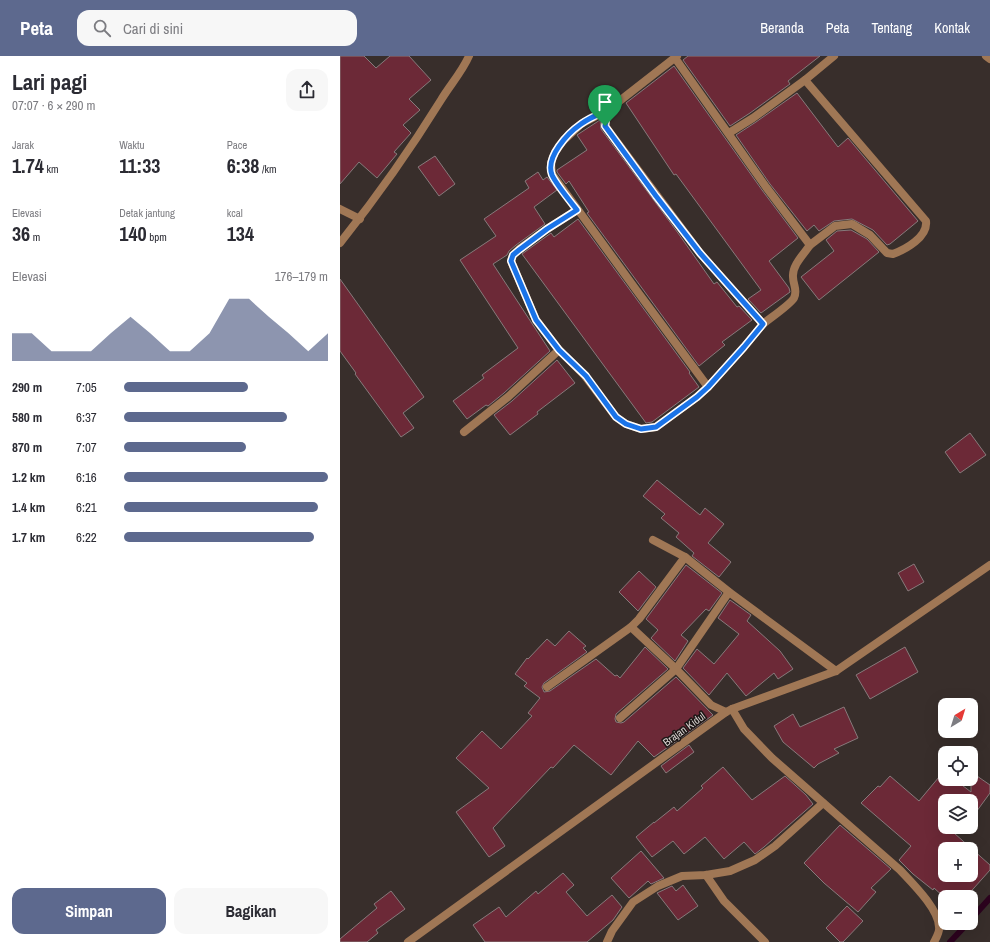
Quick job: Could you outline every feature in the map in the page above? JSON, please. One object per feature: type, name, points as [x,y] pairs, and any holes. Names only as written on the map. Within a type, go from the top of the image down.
[{"type":"street","points":[[340,244],[360,219],[424,127],[464,67],[469,56]]},
{"type":"street","points":[[729,133],[753,118],[834,56]]},
{"type":"street","points":[[986,56],[990,59]]},
{"type":"street","points":[[708,387],[552,174],[551,163],[555,152],[563,141],[581,124],[608,110],[676,57],[766,187],[810,245]]},
{"type":"street","points":[[577,210],[547,229],[519,250],[513,255],[511,261],[536,320],[559,350],[586,376],[616,417],[626,424],[641,429],[656,427],[697,397],[708,387],[763,324],[794,300],[796,291],[792,278],[797,262],[810,245],[835,226],[852,224],[870,235],[887,253],[893,254],[920,238],[927,227],[926,221],[804,80]]},
{"type":"street","points":[[608,110],[605,126],[700,253],[763,324]]},
{"type":"street","points":[[340,209],[360,219]]},
{"type":"street","points":[[464,432],[508,397],[559,350]]},
{"type":"street","points":[[653,540],[685,557],[836,671]]},
{"type":"street","points":[[547,687],[632,627],[685,557]]},
{"type":"street","name":"Brajan Kidul","points":[[408,942],[729,710],[836,671],[990,565]]},
{"type":"street","points":[[620,718],[676,669],[730,592]]},
{"type":"street","points":[[632,627],[712,705],[729,710],[744,729],[772,758],[900,870],[913,884],[938,919],[940,929],[934,942]]},
{"type":"street","points":[[607,942],[612,931],[633,902],[658,886],[682,876],[706,875],[730,871],[756,860],[775,846],[823,803]]},
{"type":"street","points":[[706,875],[724,901],[765,942]]},
{"type":"building","points":[[340,56],[364,56],[376,68],[390,56],[409,56],[431,80],[409,99],[420,110],[403,125],[411,133],[394,152],[397,154],[377,178],[359,162],[340,184]]},
{"type":"building","points":[[688,56],[820,56],[788,81],[790,84],[730,126],[683,60]]},
{"type":"building","points":[[674,66],[798,238],[769,261],[789,288],[790,292],[761,313],[748,299],[761,290],[676,174],[674,175],[626,103]]},
{"type":"building","points":[[797,93],[838,147],[848,138],[918,221],[890,244],[887,245],[873,230],[852,219],[834,221],[819,231],[814,225],[807,231],[770,184],[736,135]]},
{"type":"building","points":[[600,120],[601,129],[714,284],[717,282],[737,307],[739,306],[752,320],[722,342],[725,345],[699,366],[587,213],[589,212],[569,181],[566,184],[557,172],[557,170],[587,150],[577,135]]},
{"type":"building","points":[[435,156],[455,184],[439,196],[418,167]]},
{"type":"building","points":[[538,172],[543,180],[547,177],[557,190],[534,207],[545,224],[516,245],[507,255],[493,264],[550,351],[504,393],[488,406],[486,405],[467,419],[453,401],[484,378],[482,375],[518,348],[460,260],[496,236],[484,219],[529,188],[525,181]]},
{"type":"building","points":[[578,219],[690,372],[689,373],[699,387],[652,422],[646,423],[522,254],[551,233],[554,237]]},
{"type":"building","points":[[851,230],[867,239],[879,252],[819,300],[801,277],[834,251],[826,240],[837,231]]},
{"type":"building","points":[[340,279],[424,397],[403,413],[414,428],[401,437],[340,351]]},
{"type":"building","points":[[557,360],[575,383],[510,435],[494,415],[512,401]]},
{"type":"building","points":[[970,433],[986,455],[960,473],[945,452]]},
{"type":"building","points":[[657,480],[700,515],[705,508],[724,524],[708,543],[731,562],[719,577],[692,556],[694,553],[676,537],[679,533],[661,518],[665,514],[643,496]]},
{"type":"building","points":[[914,564],[924,582],[908,591],[898,573]]},
{"type":"building","points":[[686,565],[722,593],[709,611],[706,609],[681,635],[688,641],[675,661],[651,638],[658,630],[646,619]]},
{"type":"building","points":[[639,571],[656,587],[638,611],[619,592]]},
{"type":"building","points":[[730,600],[751,615],[747,621],[780,651],[793,669],[778,679],[774,673],[746,696],[727,673],[709,695],[683,668],[697,649],[714,664],[739,634],[718,618]]},
{"type":"building","points":[[569,631],[586,646],[583,648],[587,652],[544,683],[542,687],[544,692],[550,691],[596,659],[615,676],[617,675],[620,678],[645,647],[668,669],[616,714],[616,722],[624,722],[676,677],[713,715],[654,757],[638,741],[611,775],[574,745],[493,828],[505,846],[489,857],[456,812],[489,788],[456,758],[482,731],[501,749],[532,716],[528,713],[540,698],[524,686],[527,683],[515,674],[527,658],[528,659],[547,639],[555,646]]},
{"type":"building","points":[[905,647],[918,672],[870,699],[856,675]]},
{"type":"building","points":[[844,707],[858,738],[834,749],[839,753],[818,764],[814,768],[783,742],[774,726],[793,714],[800,727]]},
{"type":"building","points":[[689,745],[694,752],[666,773],[661,766]]},
{"type":"building","points":[[723,767],[752,800],[785,776],[806,795],[813,804],[755,854],[744,842],[724,859],[705,837],[684,854],[673,841],[652,857],[636,837],[674,807],[677,811],[703,788],[701,786]]},
{"type":"building","points":[[890,776],[919,801],[938,778],[938,786],[963,786],[971,792],[971,786],[978,786],[978,777],[990,785],[990,793],[978,809],[978,794],[938,794],[938,834],[955,834],[964,842],[938,842],[938,882],[978,882],[978,854],[990,865],[990,870],[972,890],[938,890],[938,892],[934,888],[933,890],[913,874],[899,860],[911,846],[861,803],[878,786],[880,787]]},
{"type":"building","points":[[840,825],[891,869],[871,888],[876,892],[858,912],[824,883],[804,863]]},
{"type":"building","points":[[641,851],[664,878],[651,884],[648,881],[629,898],[611,878]]},
{"type":"building","points":[[563,873],[574,885],[566,892],[587,916],[612,895],[622,907],[613,920],[587,942],[485,942],[473,925],[499,907],[506,917],[536,891],[538,894]]},
{"type":"building","points":[[683,885],[698,906],[678,920],[657,893],[672,886],[676,891]]},
{"type":"building","points":[[391,891],[405,909],[376,930],[378,933],[367,942],[340,942],[340,939],[377,908],[374,904]]},
{"type":"building","points":[[847,906],[863,921],[843,942],[840,942],[826,928]]},
{"type":"waterway","points":[[978,911],[990,898]]},
{"type":"waterway","points":[[950,942],[961,930]]},
{"type":"route","points":[[608,110],[605,126],[700,253],[763,324],[708,387],[697,397],[656,427],[641,429],[626,424],[616,417],[586,376],[559,350],[536,320],[511,261],[513,255],[519,250],[547,229],[577,210],[552,174],[551,163],[555,152],[563,141],[581,124],[608,110]]}]
